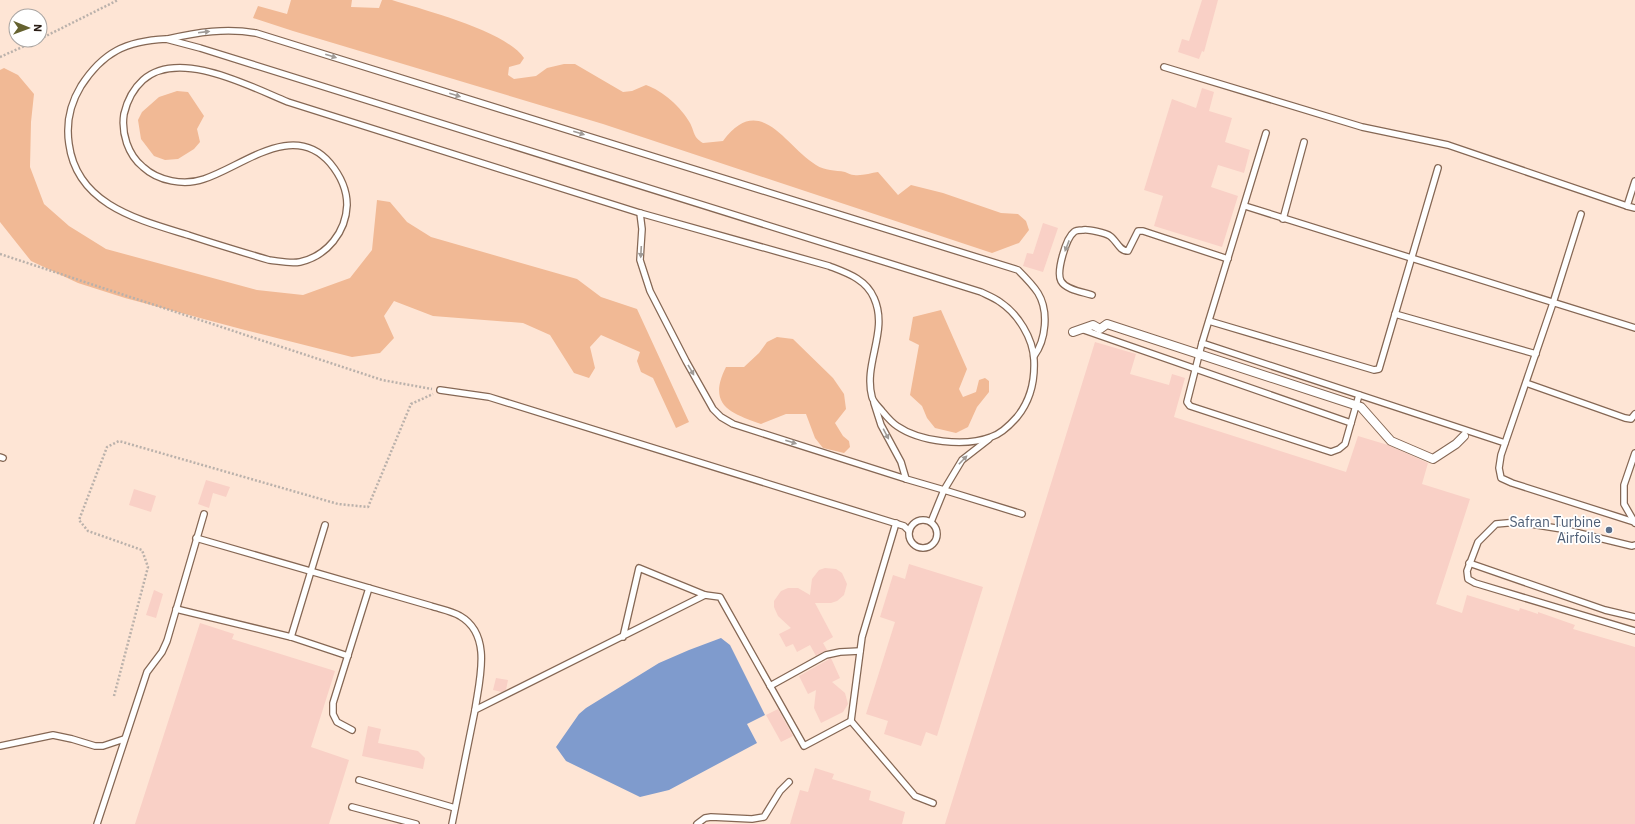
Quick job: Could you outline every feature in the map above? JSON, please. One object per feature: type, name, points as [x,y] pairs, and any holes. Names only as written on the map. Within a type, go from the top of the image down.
[{"type":"street","points":[[1077,331],[1093,325],[1100,329],[1107,324],[1357,405],[1361,407],[1391,441],[1433,460],[1456,444],[1464,436]]},
{"type":"lane","points":[[906,479],[901,462],[881,425],[872,398],[870,373],[878,338],[878,310],[874,297],[868,288],[860,279],[849,273],[829,266],[640,213],[288,102],[213,73],[198,70],[169,68],[148,76],[132,93],[124,115],[125,138],[128,148],[142,167],[151,174],[172,181],[202,180],[215,175],[259,152],[282,146],[301,147],[317,152],[338,172],[344,185],[347,198],[347,213],[338,236],[330,247],[311,259],[298,262],[269,260],[146,223],[104,202],[86,184],[70,152],[68,130],[72,103],[78,90],[95,67],[105,58],[124,46],[150,40],[166,39],[222,30],[256,33],[1018,270],[1038,293],[1044,310],[1043,337],[1039,349],[1034,356]]},
{"type":"lane","points":[[166,39],[208,50],[981,292],[999,301],[1018,320],[1031,342],[1034,356],[1034,378],[1028,398],[1023,408],[1012,422],[1000,433],[991,437],[966,442],[950,442],[918,436],[897,426],[890,420],[872,398]]},
{"type":"lane","points":[[1164,66],[1362,127],[1448,145],[1635,208]]},
{"type":"lane","points":[[1266,133],[1245,206],[1198,354],[1187,402],[1190,406],[1331,452],[1339,449],[1345,444],[1359,395]]},
{"type":"lane","points":[[1283,219],[1304,142]]},
{"type":"lane","points":[[1208,321],[1376,371],[1380,366],[1438,168]]},
{"type":"lane","points":[[1627,206],[1635,182]]},
{"type":"lane","points":[[1245,206],[1635,328]]},
{"type":"lane","points":[[640,213],[642,229],[640,260],[650,291],[686,361],[714,409],[721,417],[733,424],[1022,514]]},
{"type":"lane","points":[[1581,214],[1553,303],[1505,443],[1499,468],[1501,478],[1512,483],[1634,523]]},
{"type":"lane","points":[[1092,295],[1074,289],[1062,282],[1059,270],[1065,248],[1074,232],[1087,230],[1110,236],[1122,250],[1128,251],[1131,248],[1138,231],[1143,231],[1228,259]]},
{"type":"lane","points":[[1395,314],[1536,354]]},
{"type":"lane","points":[[1077,331],[1351,423]]},
{"type":"lane","points":[[1202,343],[1505,443]]},
{"type":"lane","points":[[1526,383],[1625,418],[1631,419],[1635,414]]},
{"type":"lane","points":[[440,390],[489,397],[904,526],[909,531]]},
{"type":"lane","points":[[931,522],[944,490],[962,460],[991,437]]},
{"type":"lane","points":[[1634,523],[1624,504],[1624,485],[1635,453]]},
{"type":"lane","points":[[97,824],[147,672],[162,652],[204,514]]},
{"type":"lane","points":[[921,520],[931,522],[937,530],[936,539],[934,543],[926,548],[916,547],[909,539],[909,531],[911,526],[916,521],[921,520]]},
{"type":"lane","points":[[1635,545],[1632,546],[1562,529],[1518,522],[1496,524],[1478,542],[1467,571],[1468,578],[1475,583],[1635,631]]},
{"type":"lane","points":[[896,524],[862,637],[851,721],[915,796],[933,803]]},
{"type":"lane","points":[[291,637],[325,525]]},
{"type":"lane","points":[[196,538],[311,570],[460,616],[472,626],[478,638],[482,657],[475,710],[452,824]]},
{"type":"lane","points":[[1469,563],[1605,610],[1635,617]]},
{"type":"lane","points":[[623,637],[639,568],[705,595],[720,596],[804,746],[851,721]]},
{"type":"lane","points":[[352,730],[337,722],[333,714],[333,704],[369,588]]},
{"type":"lane","points":[[475,710],[705,595]]},
{"type":"lane","points":[[176,609],[291,637],[348,656]]},
{"type":"lane","points":[[770,686],[826,655],[840,652],[860,651]]},
{"type":"lane","points":[[0,746],[53,736],[72,739],[95,746],[103,746],[124,739]]},
{"type":"lane","points":[[359,780],[455,808]]},
{"type":"lane","points":[[697,824],[705,818],[710,817],[752,819],[764,817],[780,791],[789,782]]},
{"type":"lane","points":[[352,807],[416,824]]},
{"type":"path","points":[[48,35],[118,0]]},
{"type":"path","points":[[0,57],[20,48]]},
{"type":"path","points":[[0,254],[382,380],[440,390]]},
{"type":"path","points":[[114,696],[148,567],[142,550],[88,531],[80,520],[107,447],[119,441],[338,504],[368,507],[410,404],[440,390]]},
{"type":"shaded area","points":[[0,0],[1635,0],[1635,824],[0,824]]},
{"type":"shaded area","points":[[291,0],[352,0],[351,7],[379,8],[382,0],[392,0],[424,9],[483,30],[514,48],[524,58],[520,64],[509,67],[508,75],[514,79],[536,76],[547,68],[564,64],[575,64],[623,92],[632,91],[646,85],[659,91],[682,111],[690,123],[696,137],[703,143],[723,141],[736,127],[749,121],[761,122],[772,127],[819,167],[853,175],[878,172],[898,195],[911,185],[943,193],[1001,213],[1018,214],[1026,221],[1029,230],[1019,243],[992,253],[603,124],[253,18],[258,6],[287,14]]},
{"type":"shaded area","points":[[4,68],[18,75],[34,94],[31,122],[30,167],[44,204],[69,226],[106,249],[257,290],[303,295],[350,278],[372,250],[377,200],[390,202],[407,222],[431,237],[577,279],[601,297],[637,309],[689,422],[676,428],[653,378],[641,372],[637,361],[640,352],[601,335],[590,347],[595,368],[589,378],[574,373],[550,335],[523,323],[433,316],[394,301],[384,316],[394,338],[380,353],[352,357],[125,298],[78,283],[31,261],[0,222],[0,70]]},
{"type":"shaded area","points":[[177,91],[188,92],[204,116],[197,129],[200,142],[194,149],[178,159],[165,160],[154,156],[141,139],[138,120],[142,112],[159,97]]},
{"type":"shaded area","points":[[941,310],[967,369],[959,389],[963,397],[976,392],[979,380],[985,378],[989,381],[989,392],[977,407],[968,427],[956,433],[935,428],[927,418],[922,406],[910,395],[919,345],[909,340],[913,317]]},
{"type":"shaded area","points":[[777,337],[793,339],[833,378],[844,394],[846,409],[835,423],[843,436],[849,441],[850,447],[844,453],[823,448],[815,438],[806,414],[786,414],[761,424],[740,416],[725,406],[721,399],[719,390],[726,367],[744,367],[759,353],[767,342]]},
{"type":"water","points":[[721,638],[730,645],[765,715],[747,724],[757,743],[669,790],[640,797],[566,761],[556,747],[579,714],[586,708],[659,663]]},
{"type":"building","points":[[1202,0],[1218,0],[1204,52],[1202,51],[1199,59],[1178,52],[1182,39],[1189,41]]},
{"type":"building","points":[[1202,88],[1214,92],[1209,111],[1232,118],[1225,142],[1250,150],[1244,173],[1218,165],[1211,187],[1238,196],[1222,247],[1154,226],[1163,196],[1144,190],[1172,99],[1196,108]]},
{"type":"building","points":[[1043,223],[1058,228],[1043,272],[1023,266],[1027,253],[1033,254]]},
{"type":"building","points":[[1095,342],[1136,354],[1130,374],[1169,385],[1172,374],[1185,378],[1174,417],[1346,472],[1358,436],[1388,445],[1428,463],[1422,484],[1470,499],[1436,604],[1462,613],[1467,595],[1519,611],[1520,608],[1538,614],[1538,612],[1575,625],[1573,629],[1635,647],[1635,824],[945,824]]},
{"type":"building","points":[[206,480],[230,487],[226,497],[213,493],[209,508],[198,504]]},
{"type":"building","points":[[134,489],[156,496],[151,512],[129,505]]},
{"type":"building","points":[[909,564],[983,587],[937,736],[926,732],[921,746],[884,734],[888,721],[866,714],[895,622],[880,617],[893,575],[905,579]]},
{"type":"building","points":[[825,568],[836,569],[842,573],[847,584],[844,595],[837,601],[831,603],[815,603],[833,637],[823,643],[827,650],[816,656],[810,645],[797,652],[793,644],[786,647],[779,634],[791,628],[778,616],[774,607],[774,601],[781,591],[788,588],[798,588],[810,595],[812,579],[819,570]]},
{"type":"building","points":[[154,590],[163,594],[156,618],[146,615]]},
{"type":"building","points":[[200,623],[234,634],[232,639],[335,671],[311,747],[349,760],[329,824],[135,824]]},
{"type":"building","points":[[831,658],[840,678],[832,682],[845,693],[848,704],[843,712],[821,723],[814,708],[816,690],[808,694],[799,676]]},
{"type":"building","points":[[496,678],[508,680],[506,690],[502,692],[493,690]]},
{"type":"building","points":[[778,709],[793,736],[781,742],[766,715]]},
{"type":"building","points":[[368,726],[381,729],[378,743],[418,751],[425,758],[423,769],[362,756]]},
{"type":"building","points":[[815,768],[834,774],[832,779],[871,791],[869,800],[905,812],[902,824],[790,824],[800,790],[808,792]]},
{"type":"place","name":"Safran Turbine Airfoils","points":[[1609,530]]}]
